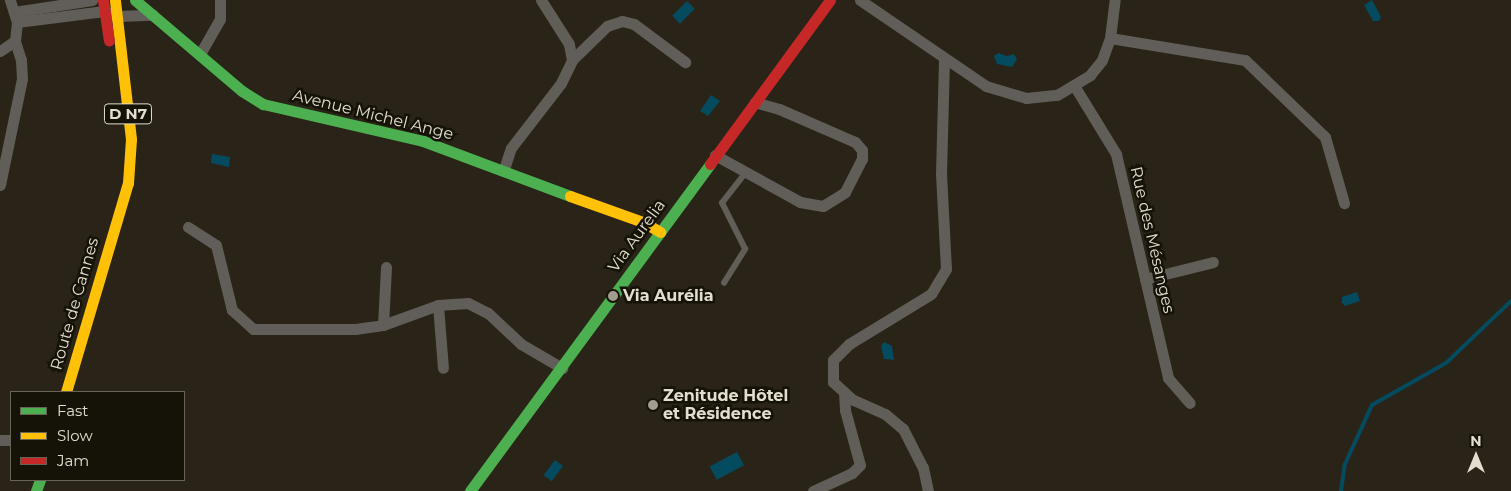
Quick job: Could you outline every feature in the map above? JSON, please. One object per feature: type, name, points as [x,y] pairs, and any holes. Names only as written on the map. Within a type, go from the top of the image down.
[{"type":"street","points":[[0,185],[22,78],[21,60],[15,41],[15,17],[10,0]]},
{"type":"street","points":[[15,17],[92,0]]},
{"type":"street","name":"Route de Cannes","points":[[115,0],[109,8],[120,139],[115,226]]},
{"type":"street","name":"Avenue Michel Ange","points":[[135,0],[155,15],[242,91],[263,104],[423,141],[504,168],[603,210],[643,222],[660,232]]},
{"type":"street","points":[[200,54],[220,19],[220,0]]},
{"type":"street","points":[[541,0],[569,44],[572,60]]},
{"type":"street","name":"Via Aurelia","points":[[470,491],[830,0]]},
{"type":"street","points":[[860,0],[944,60],[986,86],[1026,98],[1057,95],[1075,87],[1090,75],[1102,60],[1110,38],[1115,0]]},
{"type":"street","points":[[15,17],[109,8],[155,15]]},
{"type":"street","name":"Route de Cannes","points":[[66,391],[128,183],[131,157],[124,74],[109,8]]},
{"type":"street","points":[[504,168],[511,148],[561,83],[572,60],[607,26],[622,21],[634,24],[685,62]]},
{"type":"street","points":[[1110,38],[1245,60],[1325,137],[1344,203]]},
{"type":"street","points":[[0,51],[15,41]]},
{"type":"street","points":[[928,491],[923,468],[903,429],[885,414],[853,400],[833,382],[833,360],[849,344],[931,294],[946,268],[941,174],[944,60]]},
{"type":"street","name":"Rue des Mésanges","points":[[1075,87],[1116,154],[1168,378],[1190,403]]},
{"type":"street","points":[[716,156],[745,174],[800,202],[823,206],[846,192],[862,159],[862,150],[849,139],[779,108],[755,102]]},
{"type":"street","points":[[188,227],[216,245],[232,310],[253,328],[355,329],[383,324],[438,305],[468,302],[488,313],[521,344],[562,368]]},
{"type":"street","points":[[1145,279],[1213,262]]},
{"type":"street","points":[[383,324],[386,268]]},
{"type":"street","points":[[438,305],[443,368]]},
{"type":"street","points":[[813,491],[852,474],[860,465],[845,410],[844,392]]},
{"type":"lane","points":[[724,283],[745,249],[722,203],[745,174]]},
{"type":"water","points":[[1372,0],[1381,17],[1379,21],[1373,21],[1364,5]]},
{"type":"water","points":[[687,1],[695,9],[680,24],[672,16]]},
{"type":"water","points":[[998,53],[1007,56],[1014,54],[1017,59],[1012,67],[997,64],[994,56]]},
{"type":"water","points":[[711,95],[720,101],[708,116],[700,111]]},
{"type":"water","points":[[212,154],[230,157],[229,167],[211,163]]},
{"type":"water","points":[[1357,292],[1360,301],[1345,306],[1342,303],[1342,297]]},
{"type":"water","points":[[884,342],[892,346],[894,360],[884,359],[881,346]]},
{"type":"water","points":[[737,452],[744,465],[717,480],[710,467]]},
{"type":"water","points":[[555,460],[563,466],[552,481],[544,475]]},
{"type":"waterway","points":[[1341,491],[1345,464],[1372,405],[1446,363],[1511,301]]},
{"type":"traffic: fast","points":[[135,0],[242,91],[263,104],[423,141],[570,196]]},
{"type":"traffic: fast","points":[[470,491],[710,164]]},
{"type":"traffic: fast","points":[[36,491],[40,481]]},
{"type":"traffic: slow","points":[[66,391],[128,183],[131,139],[115,0]]},
{"type":"traffic: slow","points":[[570,196],[643,222],[660,232]]},
{"type":"traffic: jam","points":[[103,0],[109,41]]},
{"type":"traffic: jam","points":[[710,164],[830,0]]},
{"type":"place","name":"Via Aurélia","points":[[613,296]]},
{"type":"place","name":"Zenitude Hôtel et Résidence","points":[[653,405]]}]
